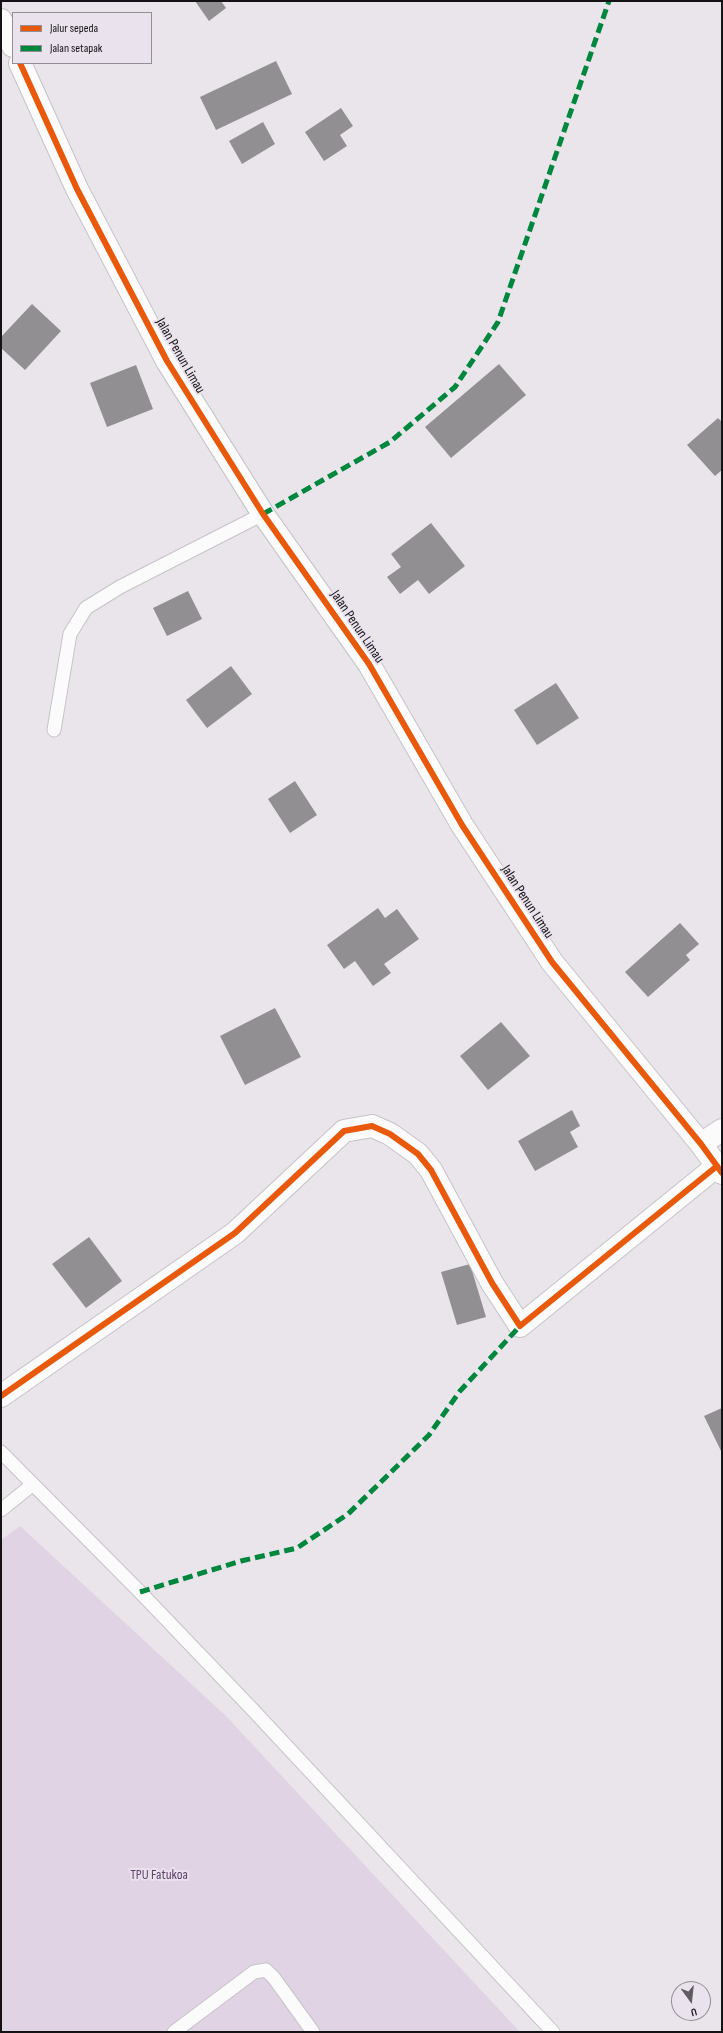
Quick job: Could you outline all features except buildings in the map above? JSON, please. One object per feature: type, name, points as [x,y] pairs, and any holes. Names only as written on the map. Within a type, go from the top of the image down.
[{"type":"street","points":[[1,20],[12,44]]},
{"type":"street","name":"Jalan Penun Limau","points":[[20,64],[77,189],[167,361],[263,514],[369,664],[462,825],[552,962],[701,1144],[719,1170]]},
{"type":"street","points":[[1,1396],[235,1232],[344,1131],[372,1126],[390,1134],[418,1154],[431,1170],[492,1283],[520,1326],[719,1170]]},
{"type":"street","points":[[701,1144],[722,1130]]},
{"type":"lane","points":[[54,730],[70,634],[86,608],[120,587],[263,514]]},
{"type":"lane","points":[[1,1452],[32,1485],[140,1592],[252,1709],[553,2032]]},
{"type":"lane","points":[[1,1510],[32,1485]]},
{"type":"lane","points":[[174,2032],[254,1972],[266,1970],[274,1978],[313,2032]]},
{"type":"green space","name":"TPU Fatukoa","points":[[20,1526],[226,1716],[520,2032],[1,2032],[1,1540]]},
{"type":"marked path","points":[[263,514],[390,442],[455,387],[498,322],[609,1]]},
{"type":"marked path","points":[[140,1592],[241,1561],[297,1548],[348,1514],[429,1435],[460,1391],[520,1326]]},
{"type":"cycle path","points":[[20,64],[77,189],[167,361],[263,514],[369,664],[462,825],[552,962],[701,1144],[722,1173]]},
{"type":"cycle path","points":[[1,1396],[235,1233],[344,1131],[372,1126],[390,1134],[418,1154],[431,1170],[492,1283],[520,1326],[717,1166]]}]
